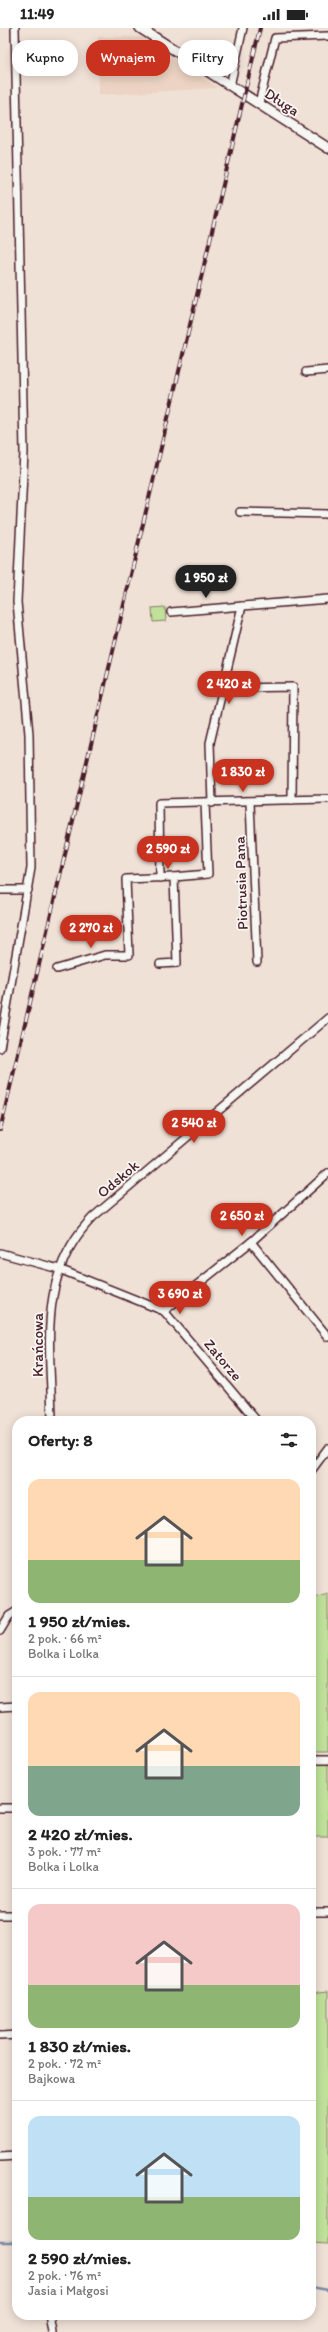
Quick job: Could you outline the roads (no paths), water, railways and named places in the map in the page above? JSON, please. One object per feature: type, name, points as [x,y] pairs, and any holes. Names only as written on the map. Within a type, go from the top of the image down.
[{"type":"street","points":[[0,1048],[31,868],[29,734],[18,602],[24,452],[15,28]]},
{"type":"street","name":"Długa","points":[[140,28],[328,148]]},
{"type":"street","points":[[230,86],[243,28]]},
{"type":"street","points":[[259,104],[275,38],[328,36]]},
{"type":"street","points":[[306,372],[328,370]]},
{"type":"street","points":[[240,512],[328,514]]},
{"type":"street","points":[[170,612],[328,599]]},
{"type":"street","points":[[57,969],[105,955],[129,954],[126,879],[208,874],[210,743],[242,606]]},
{"type":"street","points":[[224,688],[293,687],[292,800]]},
{"type":"street","points":[[160,878],[159,803],[250,803],[328,799]]},
{"type":"street","name":"Piotrusia Pana","points":[[250,803],[257,962]]},
{"type":"street","points":[[160,964],[177,963],[174,877]]},
{"type":"street","points":[[0,890],[28,890]]},
{"type":"street","name":"Odskok","points":[[59,1269],[75,1238],[93,1217],[328,1019]]},
{"type":"street","points":[[164,1311],[251,1242],[327,1175]]},
{"type":"street","points":[[251,1242],[328,1336]]},
{"type":"street","points":[[0,1253],[59,1269]]},
{"type":"street","name":"Zatorze","points":[[59,1269],[164,1311],[253,1416]]},
{"type":"street","name":"Krańcowa","points":[[52,1416],[51,1301],[59,1269]]},
{"type":"street","points":[[316,1464],[328,1448]]},
{"type":"street","points":[[0,1631],[9,1616],[12,1614]]},
{"type":"street","points":[[0,1707],[12,1706]]},
{"type":"street","points":[[316,1760],[328,1760]]},
{"type":"street","points":[[0,1808],[12,1808]]},
{"type":"street","points":[[316,1912],[328,1912]]},
{"type":"street","points":[[0,1915],[12,1915]]},
{"type":"street","points":[[0,2036],[12,2035]]},
{"type":"street","points":[[0,2157],[12,2156]]},
{"type":"street","points":[[50,2320],[52,2332]]},
{"type":"waterway","points":[[0,2242],[12,2242]]},
{"type":"waterway","points":[[316,2288],[328,2290]]},
{"type":"railway","points":[[0,1130],[260,28]]}]
